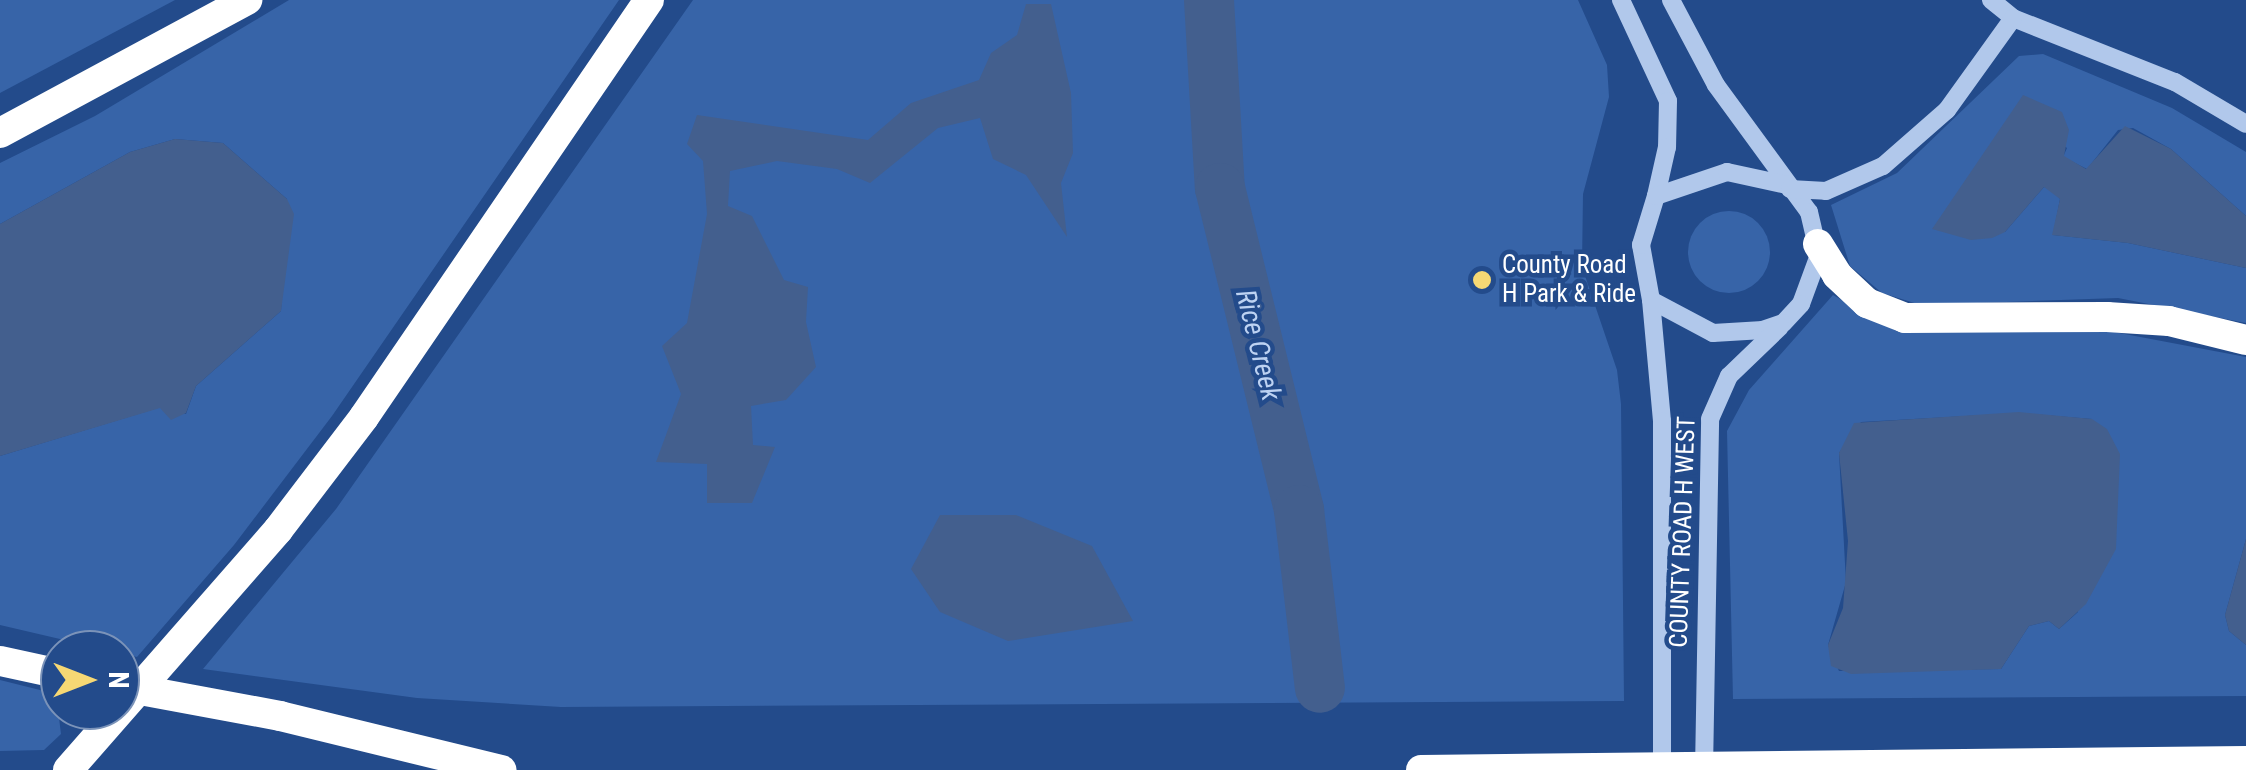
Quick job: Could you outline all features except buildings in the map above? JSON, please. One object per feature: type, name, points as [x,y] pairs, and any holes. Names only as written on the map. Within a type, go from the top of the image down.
[{"type":"highway","points":[[0,133],[247,0]]},
{"type":"highway","points":[[68,770],[206,616],[364,417],[649,0]]},
{"type":"highway","points":[[1818,244],[1859,296],[1905,318],[2107,318],[2169,322],[2246,340]]},
{"type":"highway","points":[[0,661],[40,670]]},
{"type":"highway","points":[[140,690],[280,716],[502,770]]},
{"type":"highway","points":[[1420,770],[2246,760]]},
{"type":"street","points":[[1621,0],[1668,101],[1668,147],[1642,244],[1651,300],[1713,333],[1783,324],[1808,293],[1818,244],[1809,212],[1716,85],[1671,0]]},
{"type":"street","points":[[1990,0],[2013,18],[2175,82],[2246,124]]},
{"type":"street","points":[[1656,196],[1726,172],[1788,187],[1826,191],[1883,166],[1976,77],[2013,18]]},
{"type":"street","name":"COUNTY ROAD H WEST","points":[[1651,300],[1662,421],[1662,770]]},
{"type":"street","name":"COUNTY ROAD H WEST","points":[[1704,770],[1710,418],[1729,376],[1783,324]]},
{"type":"shaded area","points":[[0,0],[175,0],[0,93]]},
{"type":"shaded area","points":[[289,0],[619,0],[332,416],[234,545],[140,654],[140,630],[40,630],[40,634],[0,625],[0,456],[161,407],[186,414],[196,386],[281,311],[287,199],[223,143],[175,139],[130,152],[0,224],[0,163],[95,116]]},
{"type":"shaded area","points":[[693,0],[1578,0],[1607,65],[1609,97],[1583,194],[1582,267],[1617,370],[1621,404],[1624,701],[561,707],[417,698],[203,669],[336,509]]},
{"type":"shaded area","points":[[1026,4],[1051,4],[1071,93],[1073,153],[1061,183],[1067,237],[1026,175],[993,159],[980,118],[938,128],[870,183],[837,169],[777,161],[730,171],[728,206],[752,216],[784,280],[808,287],[806,322],[816,367],[786,400],[751,406],[753,445],[775,447],[752,503],[707,503],[707,464],[656,462],[681,394],[662,346],[687,323],[707,214],[703,161],[687,144],[697,115],[868,140],[911,103],[979,80],[991,53],[1017,35]]},
{"type":"shaded area","points":[[2043,54],[2172,108],[2246,152],[2246,216],[2171,149],[2133,128],[2118,130],[2087,169],[2063,157],[2067,148],[2018,110],[1933,229],[2005,232],[2044,187],[2054,190],[2060,199],[2053,235],[2128,243],[2246,268],[2246,323],[2118,298],[1921,305],[1882,293],[1850,266],[1831,205],[1897,173],[2019,56]]},
{"type":"shaded area","points":[[2023,95],[2062,112],[2069,130],[2064,156],[2086,169],[2125,126],[2171,149],[2246,216],[2246,268],[2128,243],[2052,235],[2060,199],[2044,187],[2005,232],[1992,238],[1971,240],[1932,229]]},
{"type":"shaded area","points":[[175,139],[223,143],[287,199],[294,214],[281,311],[196,386],[186,413],[171,420],[160,408],[0,456],[0,224],[130,152]]},
{"type":"shaded area","points":[[1729,211],[1745,214],[1758,223],[1767,236],[1767,268],[1758,281],[1745,290],[1729,293],[1713,290],[1700,281],[1691,268],[1688,252],[1691,236],[1700,223],[1713,214]]},
{"type":"shaded area","points":[[1833,295],[1898,332],[2114,332],[2246,357],[2246,539],[2225,615],[2229,631],[2246,645],[2246,696],[1733,699],[1727,431],[1749,390]],"holes":[[[2019,413],[2092,419],[2078,612],[2059,629],[2049,621],[2029,626],[2001,669],[1839,671],[1828,645],[1846,582],[1839,453],[1861,422]]]},
{"type":"shaded area","points":[[2019,412],[2092,419],[2107,429],[2120,454],[2116,549],[2086,604],[2059,629],[2049,621],[2029,626],[2001,669],[1851,674],[1831,666],[1828,645],[1843,608],[1848,541],[1839,453],[1854,423]]},
{"type":"shaded area","points":[[940,515],[1016,515],[1092,546],[1133,621],[1008,641],[940,612],[911,569]]},
{"type":"shaded area","points":[[2246,539],[2246,645],[2229,631],[2225,615]]},
{"type":"shaded area","points":[[0,680],[40,690],[40,730],[60,730],[61,734],[44,750],[0,751]]},
{"type":"waterway","name":"Rice Creek","points":[[1209,0],[1220,188],[1299,510],[1320,688]]},
{"type":"place","name":"County Road H Park & Ride","points":[[1482,280]]}]
